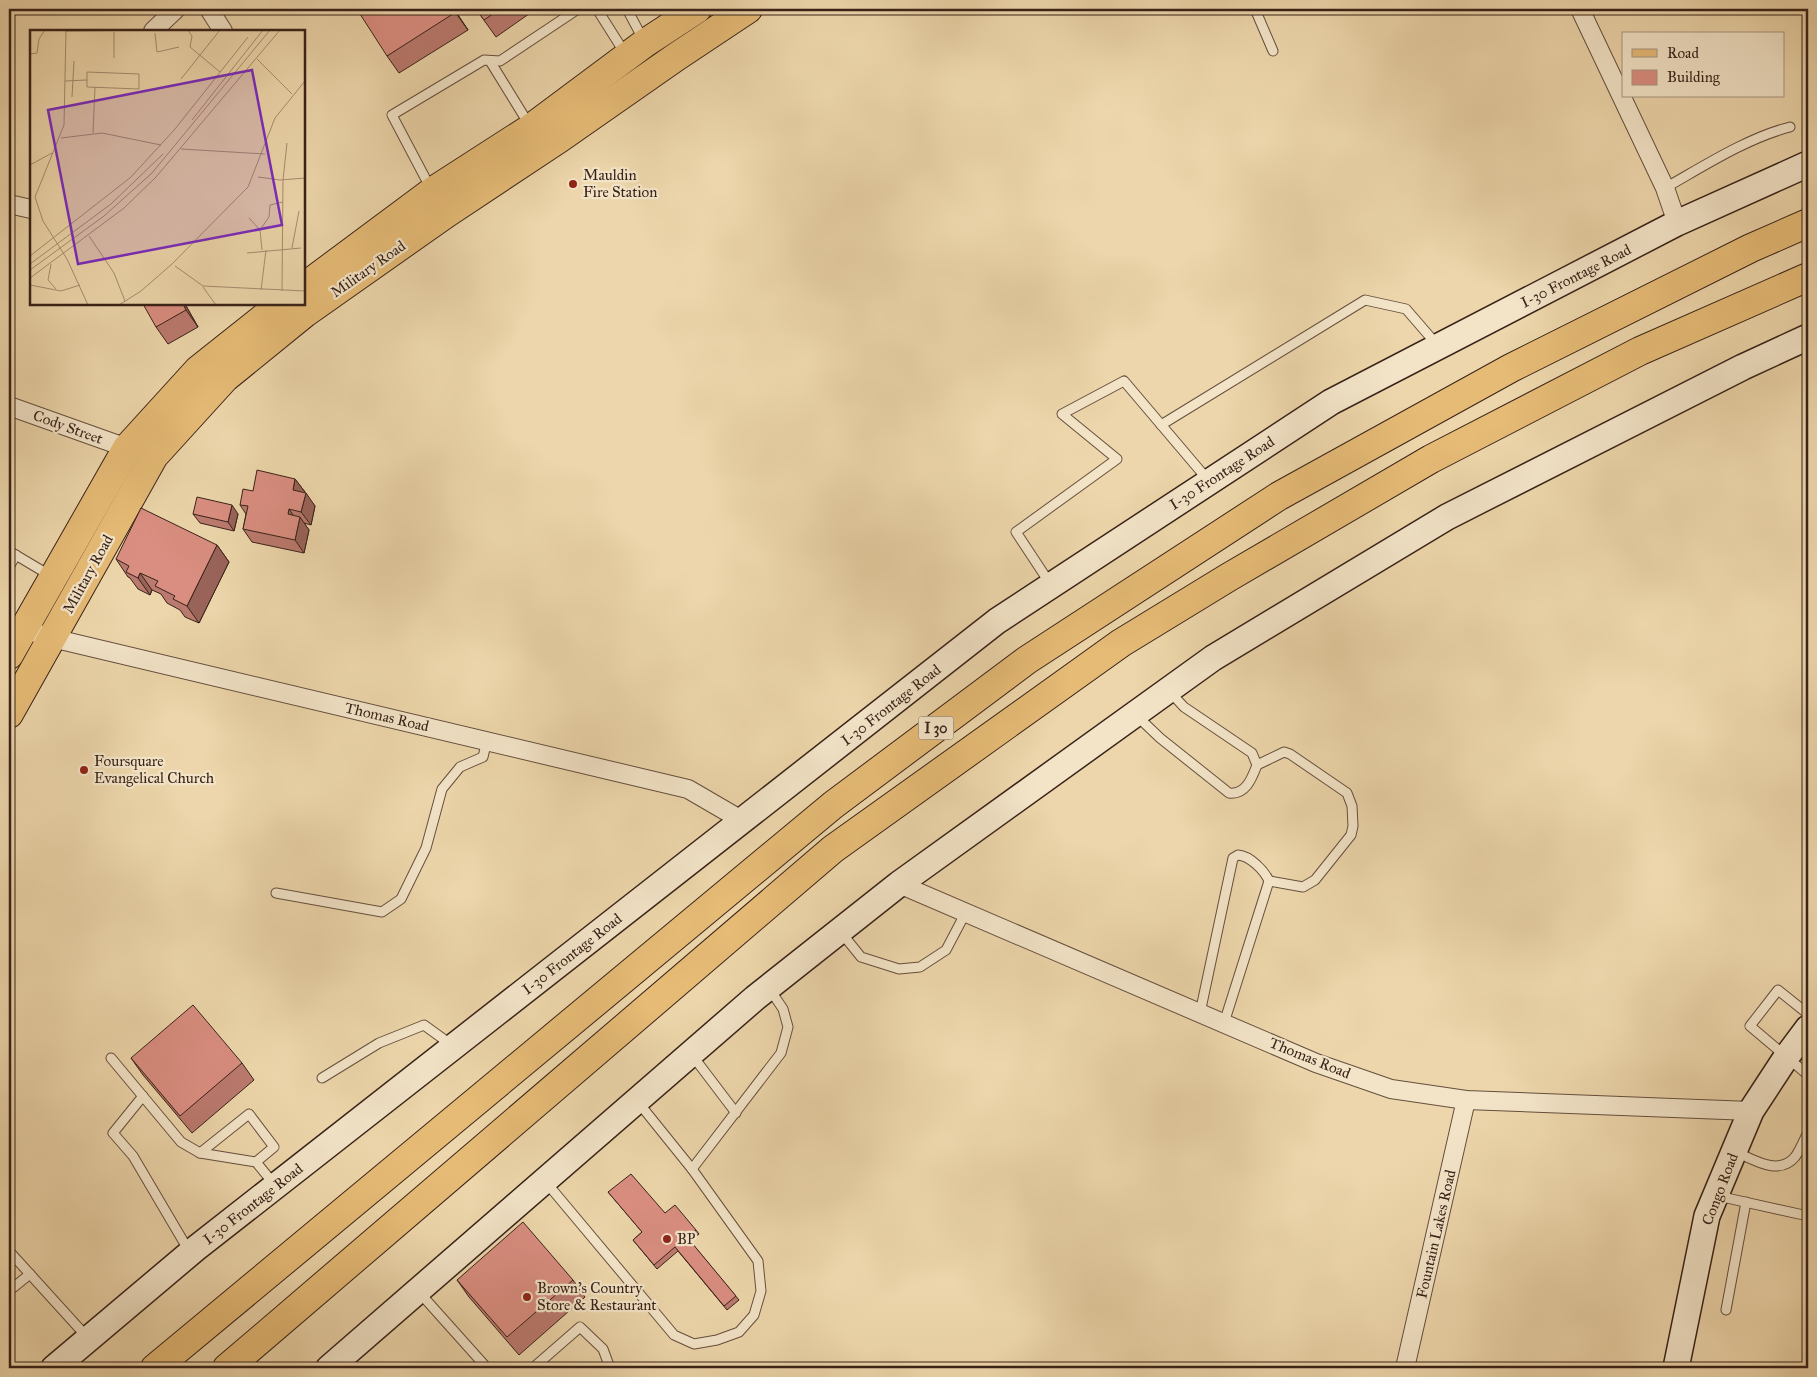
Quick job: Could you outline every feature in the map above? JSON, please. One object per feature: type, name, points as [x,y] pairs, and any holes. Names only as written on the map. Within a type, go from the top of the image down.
[{"type":"main road","name":"Military Road","points":[[9,714],[154,456],[225,378],[305,313],[447,213],[539,137],[636,50],[697,9]]},
{"type":"main road","name":"Military Road","points":[[305,286],[433,191],[539,137],[676,57],[748,9]]},
{"type":"main road","name":"I-30 Frontage Road","points":[[54,1368],[190,1254],[453,1046],[744,821],[997,620],[1331,402],[1677,223],[1808,164]]},
{"type":"main road","name":"I 30","points":[[155,1368],[833,806],[1028,660],[1279,496],[1511,368],[1751,248],[1808,222]]},
{"type":"main road","name":"I 30","points":[[227,1368],[833,849],[1120,643],[1431,459],[1640,351],[1808,277]]},
{"type":"main road","name":"Military Road","points":[[9,655],[127,448],[198,370],[280,305]]},
{"type":"main road","points":[[329,1368],[769,987],[899,884],[1213,658],[1447,517],[1734,372],[1808,337]]},
{"type":"main road","name":"Congo Road","points":[[1676,1368],[1707,1216],[1751,1111],[1808,1028]]},
{"type":"street","points":[[154,30],[176,9]]},
{"type":"street","points":[[209,9],[222,30]]},
{"type":"street","points":[[1580,9],[1622,97]]},
{"type":"street","points":[[1622,98],[1665,188],[1677,223]]},
{"type":"street","points":[[9,204],[30,209]]},
{"type":"street","name":"Cody Street","points":[[9,406],[127,448]]},
{"type":"street","name":"Thomas Road","points":[[23,630],[688,789],[744,821]]},
{"type":"street","name":"Thomas Road","points":[[899,884],[1316,1063],[1391,1089],[1466,1100],[1751,1111]]},
{"type":"street","name":"Fountain Lakes Road","points":[[1405,1368],[1466,1100]]},
{"type":"lane","points":[[433,191],[392,115],[484,60],[500,61],[578,9]]},
{"type":"lane","points":[[597,9],[636,50]]},
{"type":"lane","points":[[628,9],[636,50]]},
{"type":"lane","points":[[1255,9],[1273,51]]},
{"type":"lane","points":[[490,60],[539,137]]},
{"type":"lane","points":[[1665,188],[1765,135],[1790,127]]},
{"type":"lane","points":[[1162,425],[1365,300],[1406,309],[1438,346]]},
{"type":"lane","points":[[1051,586],[1016,532],[1117,460],[1062,414],[1124,381],[1210,482]]},
{"type":"lane","points":[[9,567],[12,553],[54,578]]},
{"type":"lane","points":[[1135,714],[1160,738],[1229,793],[1236,794],[1244,789],[1251,781],[1257,764],[1252,753],[1184,707],[1168,691]]},
{"type":"lane","points":[[276,893],[382,912],[401,898],[426,848],[442,789],[460,767],[483,757],[487,740]]},
{"type":"lane","points":[[1257,764],[1284,752],[1290,754],[1347,793],[1352,806],[1353,826],[1351,835],[1315,880],[1303,887],[1269,881]]},
{"type":"lane","points":[[1200,1013],[1233,858],[1242,855],[1264,871],[1269,881],[1224,1023]]},
{"type":"lane","points":[[840,931],[861,957],[899,969],[920,967],[946,950],[966,912]]},
{"type":"lane","points":[[692,1169],[781,1053],[788,1026],[783,1009],[769,987]]},
{"type":"lane","points":[[1808,1014],[1778,990],[1750,1026],[1808,1075]]},
{"type":"lane","points":[[322,1078],[379,1043],[424,1025],[453,1046]]},
{"type":"lane","points":[[691,1054],[736,1113]]},
{"type":"lane","points":[[111,1058],[181,1142],[200,1152],[256,1162],[276,1186]]},
{"type":"lane","points":[[143,1096],[113,1133],[133,1156],[190,1254]]},
{"type":"lane","points":[[545,1180],[674,1335],[694,1344],[717,1340],[739,1332],[754,1315],[761,1291],[758,1261],[692,1169],[637,1100]]},
{"type":"lane","points":[[200,1152],[249,1114],[274,1147],[256,1162]]},
{"type":"lane","points":[[1734,1151],[1768,1166],[1784,1166],[1795,1157],[1808,1132]]},
{"type":"lane","points":[[1716,1196],[1808,1216]]},
{"type":"lane","points":[[1726,1310],[1746,1202]]},
{"type":"lane","points":[[9,1251],[89,1339]]},
{"type":"lane","points":[[9,1290],[30,1274]]},
{"type":"lane","points":[[418,1291],[487,1368]]},
{"type":"lane","points":[[533,1368],[580,1326],[603,1349],[610,1368]]},
{"type":"building","points":[[369,9],[453,9],[456,12],[387,56],[360,14]]},
{"type":"building","points":[[476,9],[500,9],[484,20]]},
{"type":"building","points":[[144,305],[184,305],[186,310],[156,327]]},
{"type":"building","points":[[257,470],[295,479],[293,490],[306,493],[301,512],[289,509],[288,514],[300,517],[295,540],[243,529],[248,506],[240,505],[243,489],[253,491]]},
{"type":"building","points":[[197,497],[232,505],[228,522],[193,514]]},
{"type":"building","points":[[141,508],[217,545],[187,606],[173,599],[175,596],[155,586],[158,581],[140,573],[138,578],[126,572],[129,566],[116,559]]},
{"type":"building","points":[[193,1005],[242,1063],[180,1116],[131,1058]]},
{"type":"building","points":[[631,1174],[665,1213],[675,1205],[696,1230],[687,1237],[736,1296],[724,1306],[675,1247],[654,1265],[633,1240],[642,1232],[608,1192]]},
{"type":"building","name":"Brown's Country Store & Restaurant","points":[[523,1222],[573,1280],[507,1337],[457,1280]]},
{"type":"place","name":"Mauldin Fire Station","points":[[573,184]]},
{"type":"place","name":"Foursquare Evangelical Church","points":[[84,770]]},
{"type":"place","name":"BP","points":[[667,1239]]},
{"type":"place","name":"Brown's Country Store & Restaurant","points":[[527,1297]]}]
